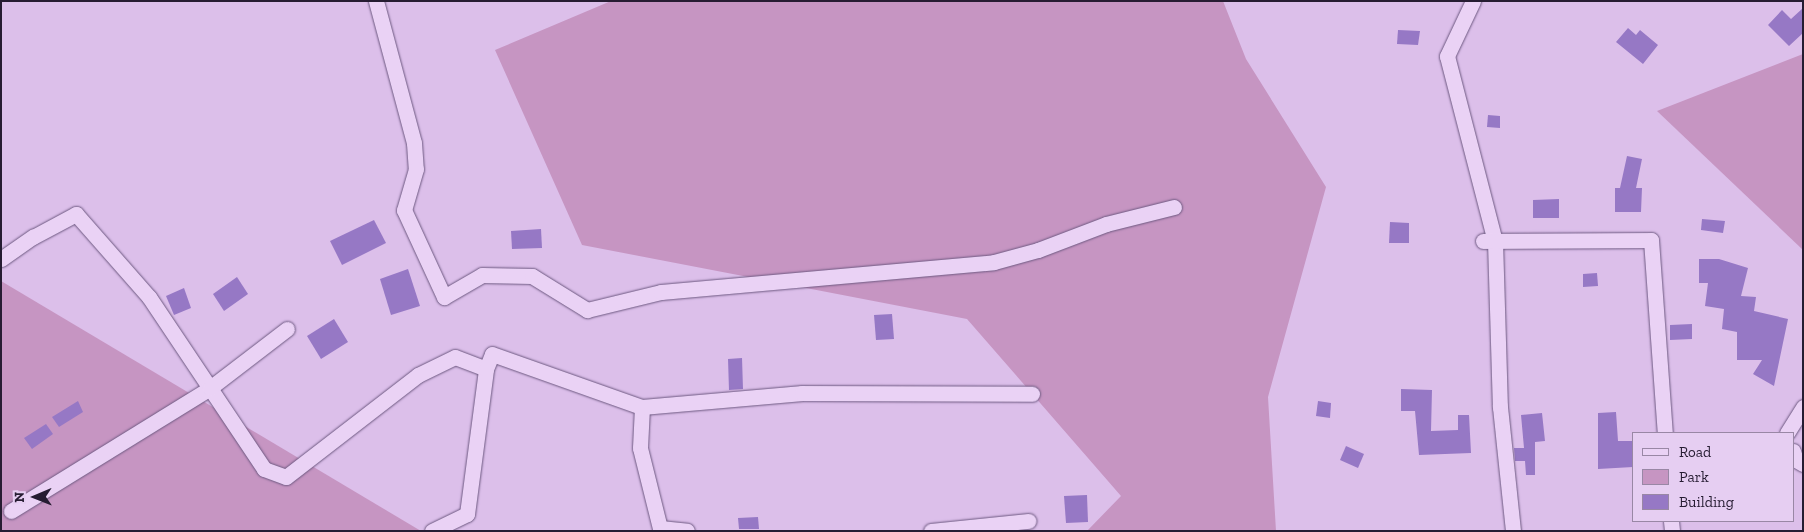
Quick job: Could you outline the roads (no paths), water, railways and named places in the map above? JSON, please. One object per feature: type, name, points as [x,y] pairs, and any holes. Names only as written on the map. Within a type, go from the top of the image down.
[{"type":"street","points":[[376,1],[414,143],[416,169],[404,210],[444,297],[482,275],[532,276],[587,310],[662,292],[994,262],[1038,250],[1106,224],[1174,207]]},
{"type":"street","points":[[1473,1],[1447,56],[1489,241],[1500,407],[1514,531]]},
{"type":"street","points":[[1,259],[33,237],[76,214],[149,297],[264,469],[286,477],[418,375],[455,357],[486,369]]},
{"type":"street","points":[[1489,241],[1651,240],[1665,432]]},
{"type":"street","points":[[11,511],[210,388],[287,330]]},
{"type":"street","points":[[432,531],[467,514],[486,369],[492,354],[642,407],[802,393],[1032,394]]},
{"type":"street","points":[[642,407],[640,448],[660,528],[688,531]]},
{"type":"street","points":[[1788,432],[1803,407]]},
{"type":"street","points":[[1794,454],[1796,460],[1803,464]]},
{"type":"street","points":[[931,531],[1028,521]]}]
